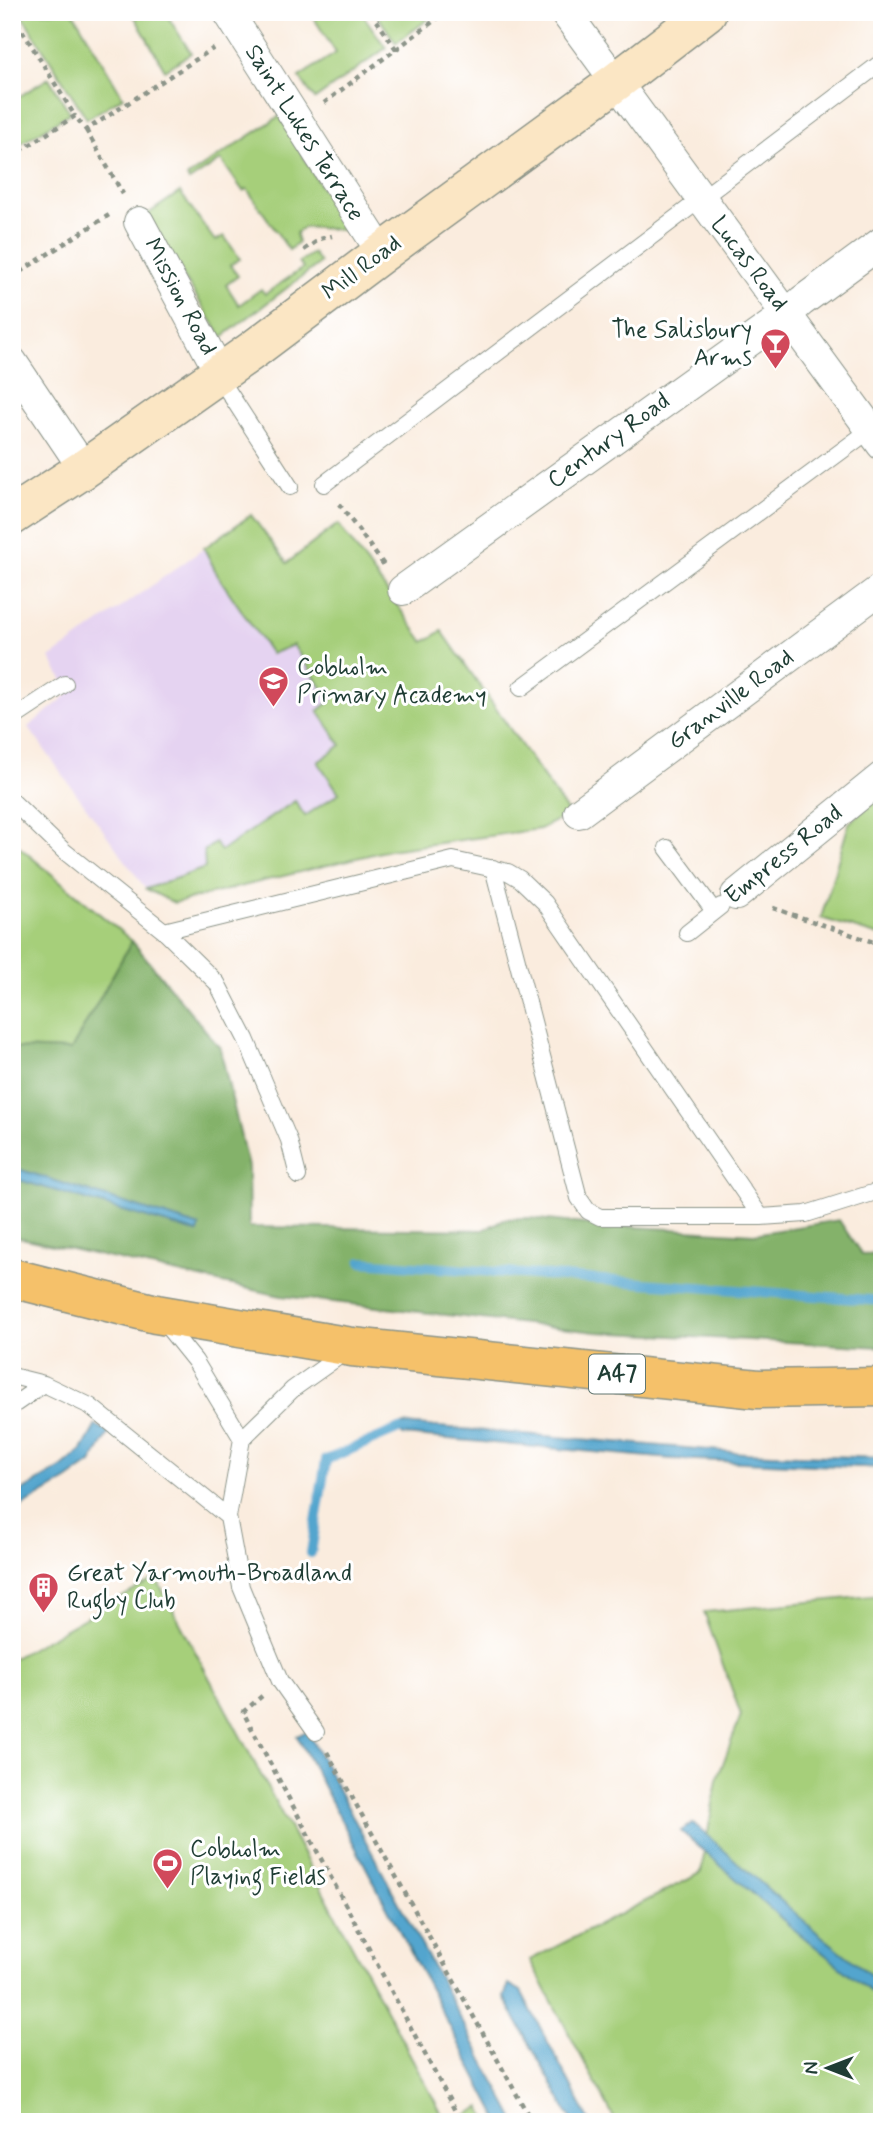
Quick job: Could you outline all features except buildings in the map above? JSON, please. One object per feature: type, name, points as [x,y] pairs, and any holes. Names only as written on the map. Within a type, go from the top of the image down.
[{"type":"highway","name":"A47","points":[[12,1278],[156,1314],[352,1347],[758,1388],[882,1387]]},
{"type":"street","name":"Lucas Road","points":[[565,12],[701,199],[878,432]]},
{"type":"street","name":"Mill Road","points":[[12,516],[220,373],[707,12]]},
{"type":"street","name":"Saint Lukes Terrace","points":[[234,22],[382,253]]},
{"type":"street","name":"Mission Road","points":[[134,212],[220,373]]},
{"type":"street","name":"Century Road","points":[[403,590],[787,314],[882,242]]},
{"type":"street","points":[[12,362],[21,394],[84,469]]},
{"type":"street","name":"Granville Road","points":[[579,813],[882,588]]},
{"type":"street","name":"Empress Road","points":[[725,903],[882,777]]},
{"type":"lane","points":[[324,484],[882,62]]},
{"type":"lane","points":[[220,373],[228,391],[290,487]]},
{"type":"lane","points":[[521,688],[878,432]]},
{"type":"lane","points":[[12,719],[65,684]]},
{"type":"lane","points":[[12,801],[64,851],[164,931],[217,983],[246,1039],[289,1140],[298,1176]]},
{"type":"lane","points":[[667,848],[725,903]]},
{"type":"lane","points":[[164,931],[453,860],[508,872],[520,879],[545,903],[761,1217]]},
{"type":"lane","points":[[494,868],[579,1198],[588,1211],[600,1217],[761,1217],[806,1213],[882,1190]]},
{"type":"lane","name":"Empress Road","points":[[687,933],[725,903]]},
{"type":"lane","points":[[156,1314],[195,1361],[243,1439]]},
{"type":"lane","points":[[316,1732],[280,1681],[241,1587],[228,1517],[243,1439],[293,1388],[352,1347]]},
{"type":"lane","points":[[12,1376],[44,1384],[90,1406],[228,1517]]},
{"type":"lane","points":[[12,1406],[44,1384]]},
{"type":"path","points":[[371,12],[396,49]]},
{"type":"path","points":[[298,122],[446,12]]},
{"type":"path","points":[[12,14],[86,130],[134,212],[12,277]]},
{"type":"path","points":[[86,130],[234,22]]},
{"type":"path","points":[[12,156],[75,116]]},
{"type":"path","points":[[324,484],[403,590]]},
{"type":"path","points":[[725,903],[882,945]]},
{"type":"path","points":[[280,1681],[243,1712],[461,2122]]},
{"type":"path","points":[[316,1732],[532,2122]]},
{"type":"shaded area","name":"Cobholm Primary Academy","points":[[251,515],[287,563],[338,524],[424,642],[442,631],[569,814],[540,829],[389,850],[174,903],[146,889],[28,727],[70,693],[50,658]]},
{"type":"green space","points":[[20,12],[73,12],[123,97],[87,119]]},
{"type":"green space","points":[[132,12],[165,12],[191,53],[165,70]]},
{"type":"green space","points":[[310,12],[361,12],[386,48],[315,99],[299,77],[336,53]]},
{"type":"green space","points":[[375,12],[438,12],[396,43]]},
{"type":"green space","points":[[49,78],[70,113],[12,149],[12,101]]},
{"type":"green space","points":[[280,116],[346,230],[305,227],[296,233],[298,243],[289,250],[247,189],[243,191],[221,160],[189,181],[187,177]]},
{"type":"green space","points":[[180,192],[215,241],[224,236],[240,259],[230,265],[238,276],[226,285],[239,305],[261,289],[265,294],[303,268],[299,262],[313,253],[320,263],[222,337],[145,216]]},
{"type":"green space","points":[[251,515],[287,563],[338,524],[424,642],[442,631],[569,814],[540,829],[389,850],[174,903],[146,889],[205,868],[204,851],[215,843],[221,851],[295,801],[305,816],[339,793],[318,762],[341,745],[318,711],[331,701],[293,645],[271,654],[218,576],[204,548]]},
{"type":"green space","points":[[882,794],[882,937],[821,918],[849,823]]},
{"type":"green space","points":[[12,841],[132,941],[71,1050],[12,1048]]},
{"type":"green space","points":[[132,941],[220,1048],[248,1167],[249,1227],[483,1230],[505,1219],[529,1218],[754,1234],[839,1220],[862,1255],[882,1254],[882,1347],[595,1332],[281,1296],[12,1236],[12,1048],[71,1050]]},
{"type":"green space","name":"Cobholm Playing Fields","points":[[156,1578],[446,2122],[12,2122],[12,1659]]},
{"type":"green space","points":[[882,1595],[882,2122],[616,2122],[530,1960],[701,1873],[717,1780],[741,1715],[704,1612]]},
{"type":"green space","points":[[481,2107],[489,2122],[454,2122]]},
{"type":"water","points":[[12,1167],[200,1227],[198,1233],[12,1178]]},
{"type":"water","points":[[404,1424],[745,1453],[882,1458],[882,1468],[672,1459],[403,1435],[399,1429]]},
{"type":"water","points":[[96,1425],[109,1433],[91,1463],[12,1512],[12,1497],[62,1467],[82,1450]]},
{"type":"water","points":[[307,1731],[516,2122],[500,2122],[297,1736]]},
{"type":"water","points":[[693,1823],[819,1934],[882,1984],[882,2001],[790,1926],[681,1831]]},
{"type":"water","points":[[509,1984],[521,1991],[590,2122],[573,2122],[504,1997]]},
{"type":"waterway","points":[[361,1262],[882,1301]]},
{"type":"waterway","points":[[311,1553],[326,1460],[399,1429]]},
{"type":"place","name":"The Salisbury Arms","points":[[775,371]]},
{"type":"place","name":"Cobholm Primary Academy","points":[[274,708]]},
{"type":"place","name":"Great Yarmouth-Broadland Rugby Club","points":[[44,1614]]},
{"type":"place","name":"Cobholm Playing Fields","points":[[167,1890]]}]
